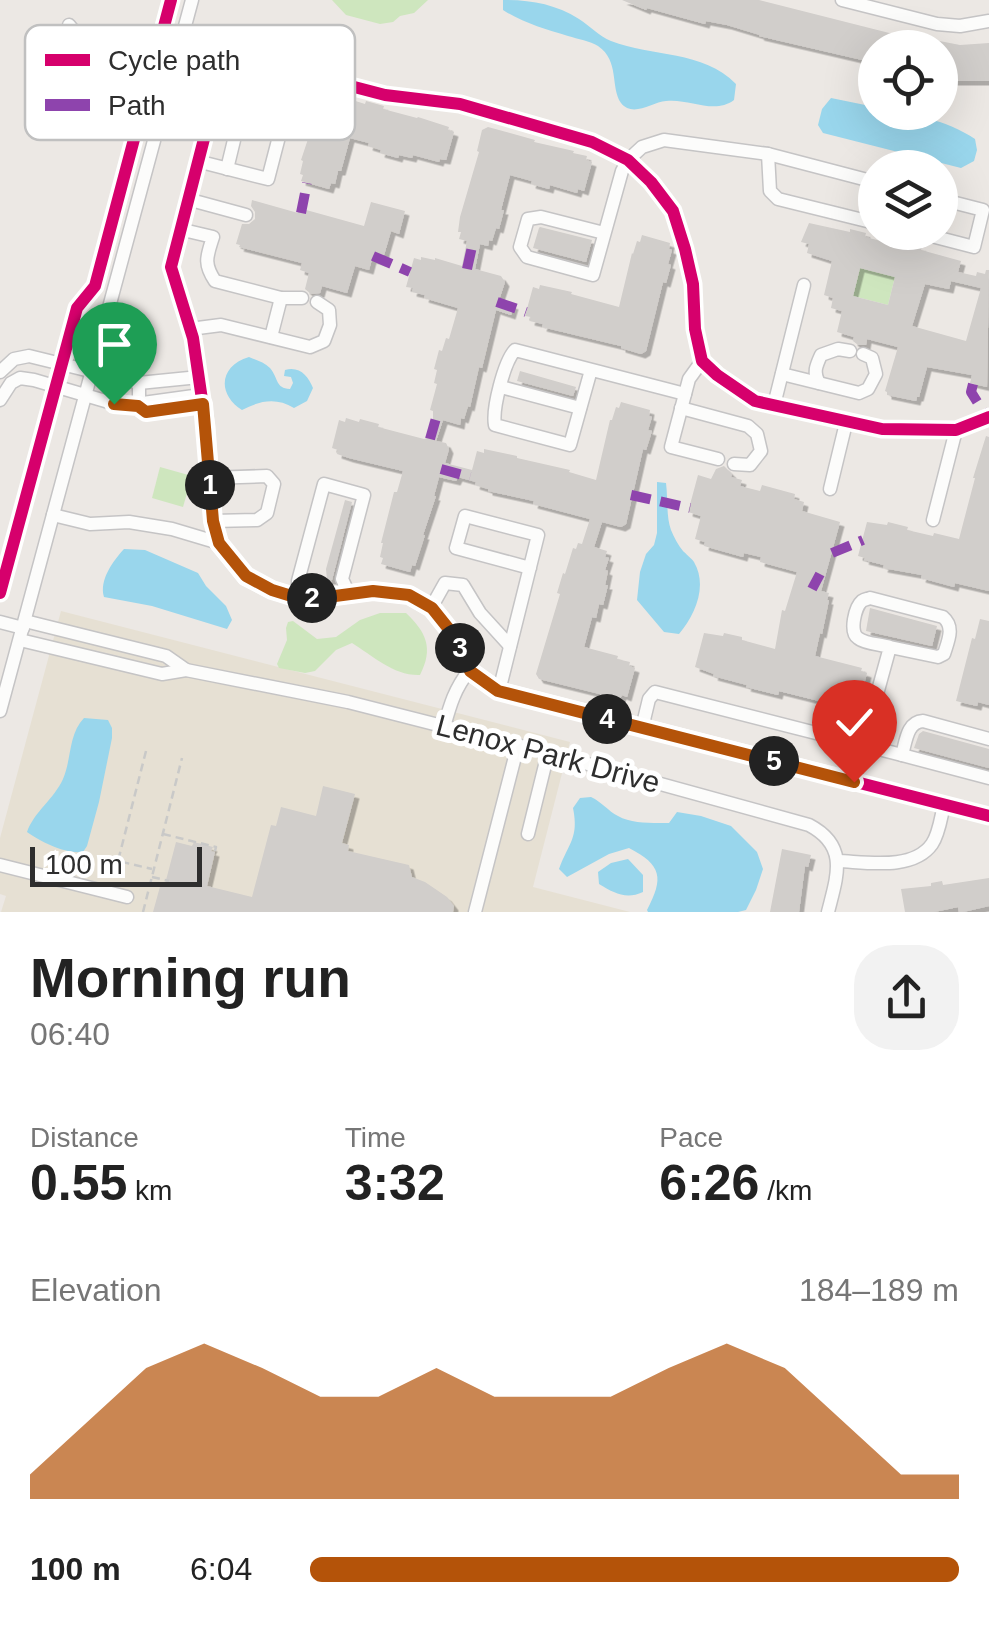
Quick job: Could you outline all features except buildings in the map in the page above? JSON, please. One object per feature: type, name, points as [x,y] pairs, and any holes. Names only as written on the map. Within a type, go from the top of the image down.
[{"type":"street","points":[[185,25],[192,0]]},
{"type":"street","points":[[842,0],[937,24],[960,26],[989,21]]},
{"type":"street","points":[[355,87],[384,95],[460,104],[592,142],[628,160],[674,212],[693,284],[695,329],[702,361],[755,401],[882,430],[956,430],[989,417]]},
{"type":"street","points":[[0,711],[155,140]]},
{"type":"street","points":[[203,140],[170,267],[190,329],[199,377],[213,521],[219,543],[246,576],[298,598],[373,591],[409,595],[432,608],[456,638],[470,671],[498,691],[989,816]]},
{"type":"street","points":[[227,169],[234,140]]},
{"type":"street","points":[[197,162],[268,180],[278,140]]},
{"type":"street","points":[[604,233],[541,217],[528,219],[520,246],[527,257],[593,274],[622,171],[642,147],[664,140],[768,154],[858,178]]},
{"type":"street","points":[[768,154],[770,190],[778,199],[858,218]]},
{"type":"street","points":[[187,198],[246,215]]},
{"type":"street","points":[[958,204],[983,210],[974,246],[958,242]]},
{"type":"street","points":[[179,228],[212,237],[207,269],[215,280],[280,298],[302,298]]},
{"type":"street","points":[[774,406],[804,285]]},
{"type":"street","points":[[271,338],[280,298]]},
{"type":"street","points":[[190,329],[221,325],[310,347],[324,340],[330,325],[329,310],[317,302]]},
{"type":"street","points":[[782,374],[859,393],[868,389],[876,374],[875,364],[872,358],[838,348],[822,355],[816,366],[819,383]]},
{"type":"street","points":[[591,370],[570,445],[495,425],[493,416],[509,356],[515,350],[591,370],[748,426],[757,434],[761,451],[750,465],[734,464]]},
{"type":"street","points":[[0,372],[14,359],[29,356],[138,383],[199,377]]},
{"type":"street","points":[[702,361],[688,379],[671,447],[718,460]]},
{"type":"street","points":[[0,400],[11,383],[20,378],[114,404],[138,406],[146,412],[202,400]]},
{"type":"street","points":[[138,383],[138,406]]},
{"type":"street","points":[[501,386],[580,408]]},
{"type":"street","points":[[830,489],[846,423]]},
{"type":"street","points":[[934,520],[956,430]]},
{"type":"street","points":[[210,478],[267,476],[274,484],[267,513],[257,520],[213,521]]},
{"type":"street","points":[[298,598],[298,581],[324,484],[364,495],[342,579],[349,594]]},
{"type":"street","points":[[53,515],[90,524],[129,522],[219,543]]},
{"type":"street","points":[[498,691],[510,646],[530,568],[538,536],[464,516],[456,548],[530,568]]},
{"type":"street","points":[[432,608],[444,583],[464,585],[480,613],[510,646]]},
{"type":"street","points":[[864,599],[924,612],[949,622],[951,630],[944,654],[938,657],[890,647],[858,639],[854,634],[852,627],[864,599]]},
{"type":"street","points":[[0,622],[23,630]]},
{"type":"street","name":"Lenox Park Drive","points":[[23,630],[96,638],[166,656],[186,670]]},
{"type":"street","name":"Lenox Park Drive","points":[[23,630],[91,656],[162,674],[186,670],[348,702],[809,825],[831,842],[838,861]]},
{"type":"street","points":[[91,656],[96,638]]},
{"type":"street","points":[[854,782],[890,647]]},
{"type":"street","points":[[444,726],[459,683],[470,671]]},
{"type":"street","points":[[642,728],[655,692],[989,778]]},
{"type":"street","points":[[902,755],[911,725],[916,721],[989,738]]},
{"type":"street","points":[[475,912],[518,745]]},
{"type":"street","points":[[528,834],[548,753]]},
{"type":"street","points":[[828,912],[838,861],[908,860],[922,854],[935,840],[944,805]]},
{"type":"street","points":[[0,865],[128,897]]},
{"type":"path","points":[[146,751],[118,861],[154,870]]},
{"type":"path","points":[[143,912],[182,758]]},
{"type":"path","points":[[162,834],[216,847],[215,851]]},
{"type":"path","points":[[152,876],[169,881]]},
{"type":"shaded area","points":[[61,611],[570,742],[533,887],[630,912],[1,912],[6,896],[0,894],[0,838]]},
{"type":"green space","points":[[332,0],[428,0],[414,13],[380,24],[346,15]]},
{"type":"green space","points":[[860,268],[895,277],[888,305],[853,296]]},
{"type":"green space","points":[[160,467],[192,476],[183,507],[152,498]]},
{"type":"green space","points":[[380,613],[406,613],[419,627],[427,649],[420,675],[393,669],[352,643],[336,650],[315,671],[279,668],[288,622],[293,621],[317,639],[336,637],[360,620]]},
{"type":"water","points":[[503,0],[552,6],[611,41],[708,65],[736,84],[734,100],[718,106],[675,101],[637,109],[626,107],[618,97],[605,52],[588,41],[518,19],[503,10]]},
{"type":"water","points":[[831,98],[858,104],[858,130],[958,130],[975,139],[974,161],[961,168],[958,150],[890,150],[823,133],[818,125],[822,109]]},
{"type":"water","points":[[249,357],[268,366],[285,388],[290,389],[293,383],[291,377],[284,376],[285,370],[303,373],[313,388],[307,401],[294,408],[268,402],[242,410],[228,396],[225,381],[232,367]]},
{"type":"water","points":[[657,482],[666,483],[671,530],[694,562],[700,581],[694,609],[679,634],[664,632],[637,600],[640,572],[657,533]]},
{"type":"water","points":[[124,549],[145,550],[198,573],[226,606],[232,620],[227,629],[152,606],[104,597],[105,578]]},
{"type":"water","points":[[84,718],[108,720],[112,738],[87,846],[83,852],[76,852],[27,832],[63,779],[75,732]]},
{"type":"water","points":[[591,797],[630,820],[669,823],[677,812],[731,826],[757,852],[763,869],[746,910],[648,912],[657,873],[648,860],[629,848],[609,854],[567,877],[559,869],[574,833],[573,808],[580,798]]},
{"type":"water","points":[[628,859],[643,875],[643,892],[615,893],[599,884],[598,872],[611,863]]},
{"type":"marked path","points":[[301,213],[307,183]]},
{"type":"marked path","points":[[467,269],[473,242]]},
{"type":"marked path","points":[[373,256],[410,272]]},
{"type":"marked path","points":[[497,302],[526,312]]},
{"type":"marked path","points":[[973,384],[971,392],[989,421]]},
{"type":"marked path","points":[[430,439],[436,418]]},
{"type":"marked path","points":[[441,469],[470,477]]},
{"type":"marked path","points":[[631,495],[690,508]]},
{"type":"marked path","points":[[832,553],[863,540]]},
{"type":"marked path","points":[[812,589],[820,574]]},
{"type":"cycle path","points":[[164,25],[171,0]]},
{"type":"cycle path","points":[[355,87],[460,104],[592,142],[628,160],[673,211],[693,284],[695,329],[702,361],[755,401],[882,429],[956,430],[989,417]]},
{"type":"cycle path","points":[[0,593],[77,308],[95,286],[134,140]]},
{"type":"cycle path","points":[[204,140],[171,267],[193,338],[206,427],[213,521],[219,543],[246,577],[298,598],[373,591],[409,595],[431,608],[455,638],[469,671],[499,691],[989,816]]},
{"type":"route","points":[[114,404],[138,406],[146,412],[203,404],[213,521],[219,543],[246,576],[272,590],[298,598],[373,591],[409,595],[432,608],[456,638],[470,671],[498,691],[854,782]]}]
